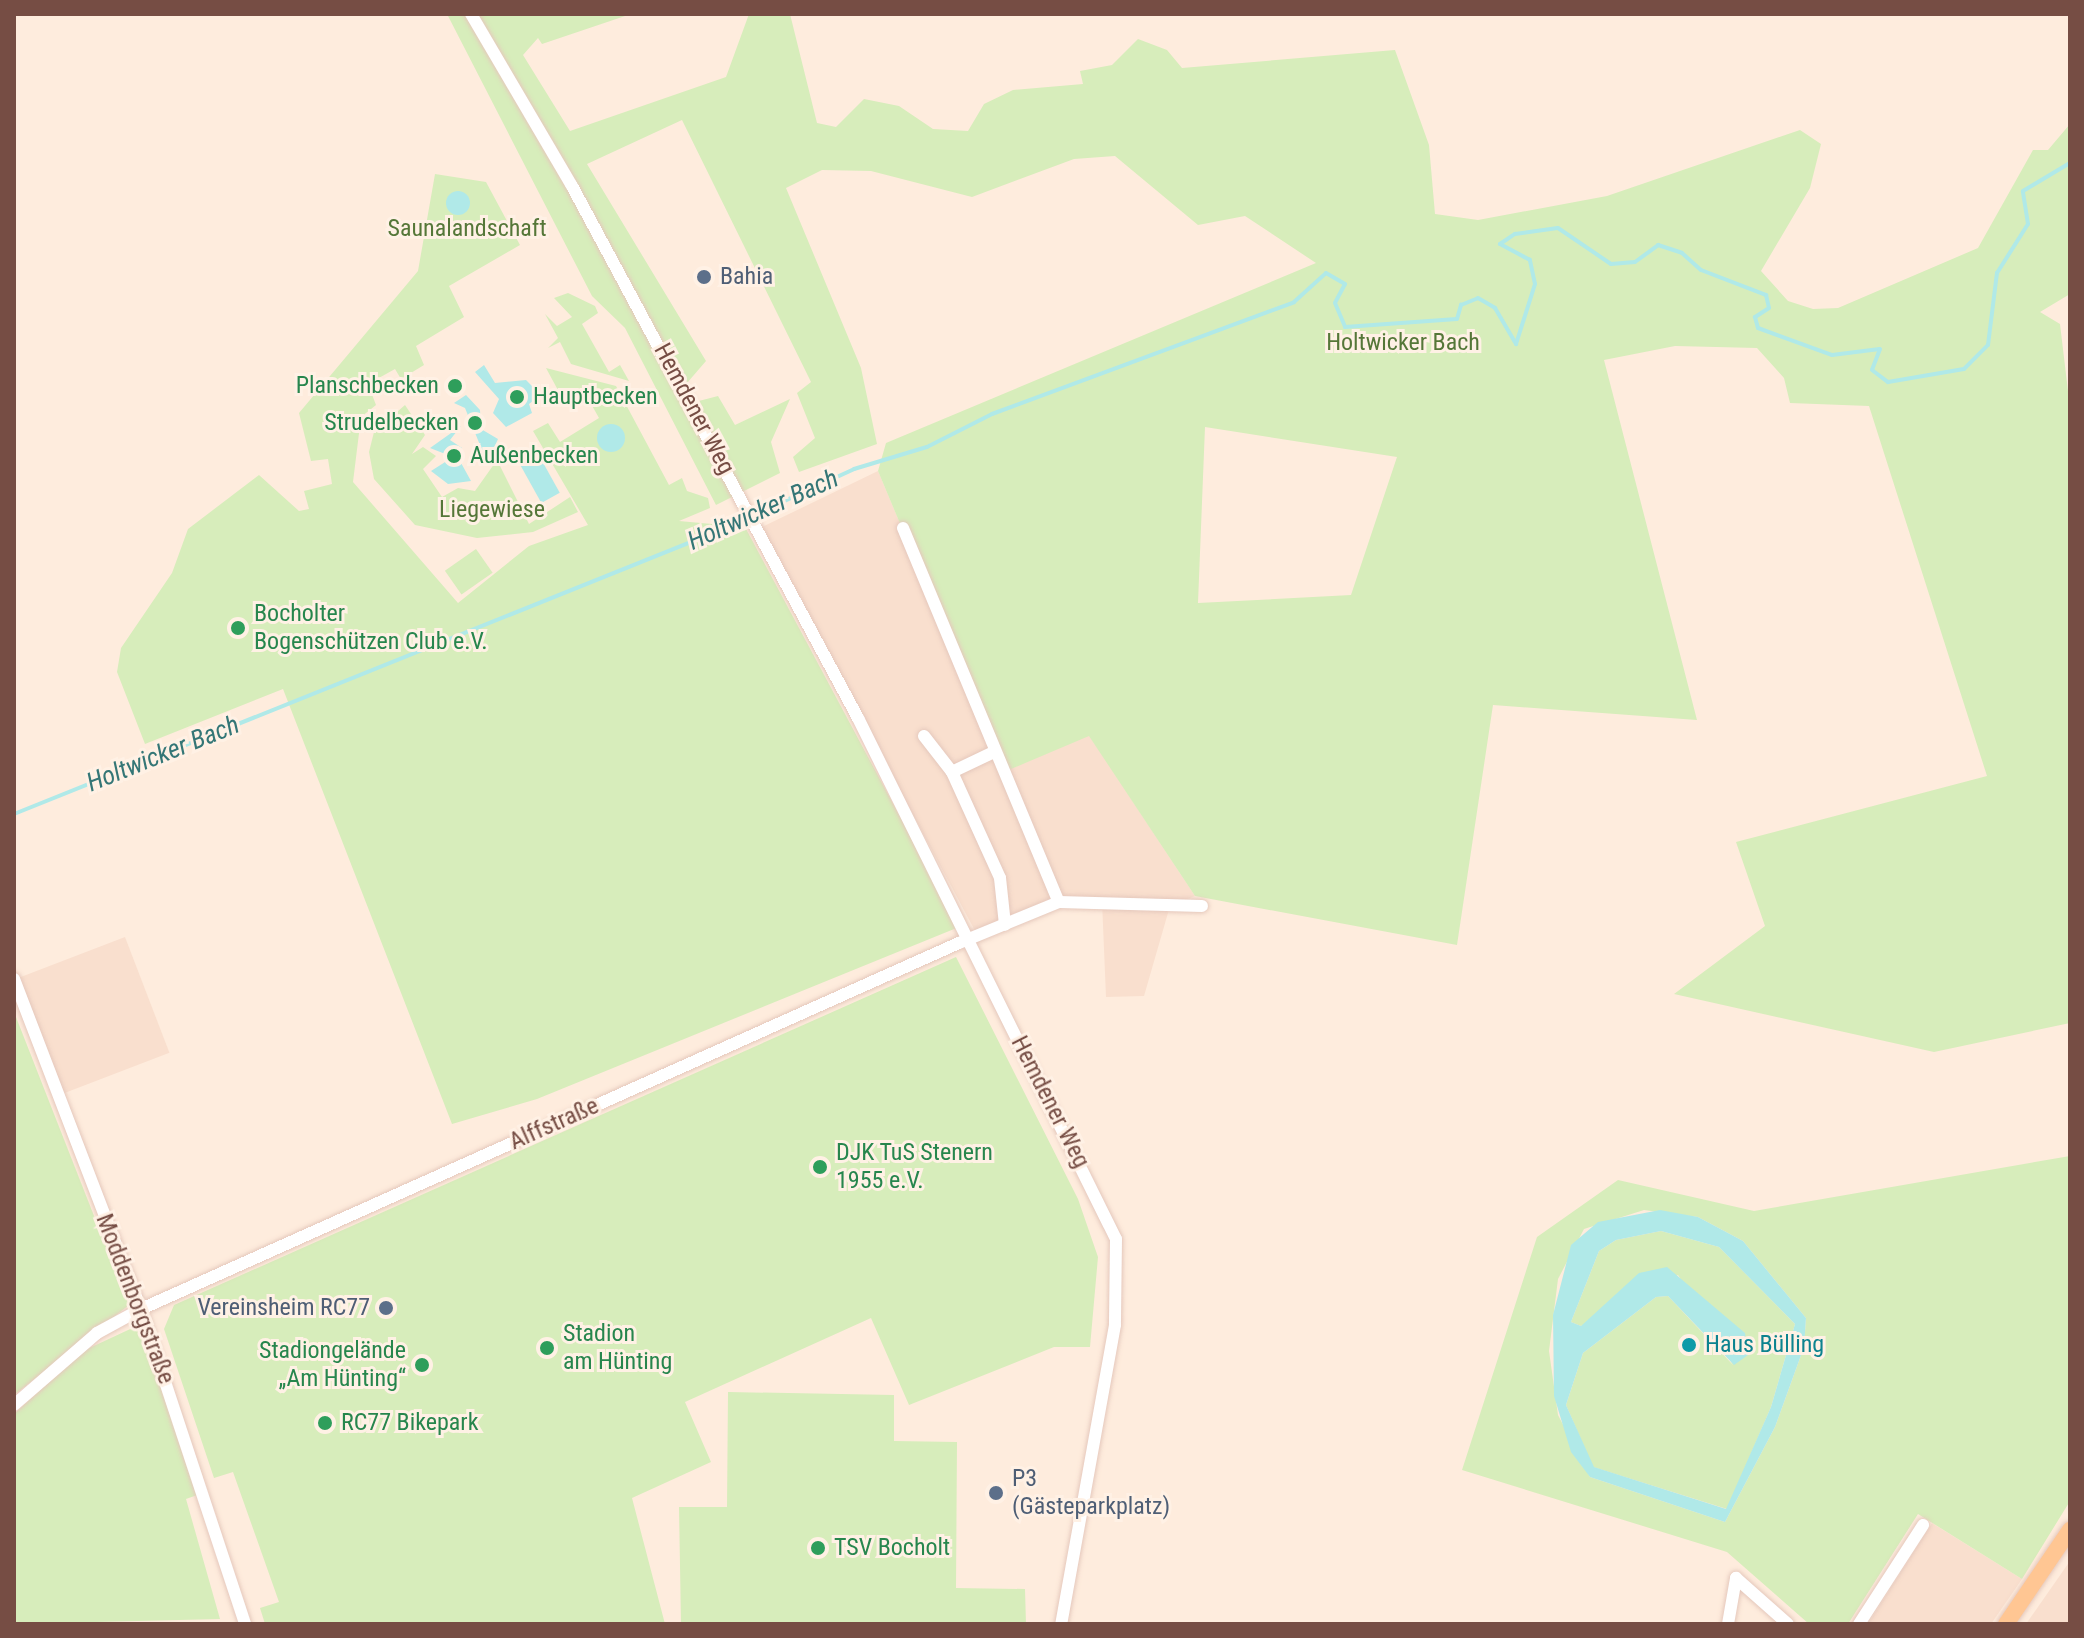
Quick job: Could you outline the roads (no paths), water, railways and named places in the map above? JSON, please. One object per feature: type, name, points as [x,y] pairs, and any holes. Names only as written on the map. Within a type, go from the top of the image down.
[{"type":"main road","points":[[2006,1624],[2070,1530]]},
{"type":"street","name":"Hemdener Weg","points":[[471,14],[743,499],[1105,1209],[1121,1267],[1061,1624]]},
{"type":"street","points":[[903,528],[1059,902]]},
{"type":"street","points":[[924,736],[952,772],[1000,878],[1005,925]]},
{"type":"street","points":[[952,772],[994,752]]},
{"type":"street","points":[[968,941],[1059,902],[1202,906]]},
{"type":"street","name":"Alffstraße","points":[[14,1405],[97,1333],[141,1309],[968,941]]},
{"type":"street","name":"Moddenborgstraße","points":[[14,979],[141,1309],[245,1624]]},
{"type":"street","points":[[1859,1624],[1923,1525]]},
{"type":"street","points":[[1728,1624],[1736,1578],[1788,1624]]},
{"type":"water","points":[[458,191],[469,198],[470,203],[463,214],[458,215],[447,208],[446,203],[453,192]]},
{"type":"water","name":"Hauptbecken","points":[[484,365],[495,383],[526,380],[541,395],[529,404],[532,413],[506,427],[493,413],[499,399],[475,372]]},
{"type":"water","name":"Strudelbecken","points":[[466,395],[480,410],[481,429],[498,439],[493,450],[482,450],[465,408],[454,403]]},
{"type":"water","points":[[611,424],[621,428],[625,438],[621,448],[611,452],[601,448],[597,438],[601,428]]},
{"type":"water","name":"Außenbecken","points":[[461,426],[450,440],[462,448],[455,452],[471,481],[448,484],[431,471],[453,457],[430,448]]},
{"type":"water","points":[[536,450],[560,493],[541,503],[518,460]]},
{"type":"water","points":[[1660,1210],[1698,1217],[1743,1241],[1806,1318],[1804,1347],[1775,1427],[1725,1522],[1590,1477],[1571,1452],[1554,1396],[1553,1315],[1571,1245],[1598,1222]],"holes":[[[1661,1231],[1719,1247],[1795,1324],[1771,1407],[1726,1509],[1594,1467],[1566,1405],[1583,1353],[1656,1297],[1668,1296],[1734,1365],[1748,1355],[1745,1333],[1667,1267],[1639,1273],[1581,1326],[1571,1322],[1599,1251],[1616,1240]]]},
{"type":"waterway","name":"Holtwicker Bach","points":[[14,814],[721,530],[854,469],[927,447],[992,414],[1294,302],[1326,273],[1345,284],[1335,303],[1345,327],[1457,319],[1461,305],[1478,298],[1495,308],[1516,344],[1535,284],[1530,260],[1500,244],[1515,234],[1558,228],[1611,264],[1635,262],[1658,245],[1682,253],[1701,270],[1766,295],[1769,308],[1755,317],[1758,328],[1832,355],[1880,349],[1872,370],[1888,382],[1964,369],[1988,345],[1997,273],[2028,224],[2023,191],[2070,163]]},
{"type":"place","name":"Bahia","points":[[704,277]]},
{"type":"place","name":"Planschbecken","points":[[455,386]]},
{"type":"place","name":"Hauptbecken","points":[[517,397]]},
{"type":"place","name":"Strudelbecken","points":[[475,423]]},
{"type":"place","name":"Außenbecken","points":[[454,456]]},
{"type":"place","name":"Bocholter Bogenschützen Club e.V.","points":[[238,628]]},
{"type":"place","name":"DJK TuS Stenern 1955 e.V.","points":[[820,1167]]},
{"type":"place","name":"Vereinsheim RC77","points":[[386,1308]]},
{"type":"place","name":"Haus Bülling","points":[[1689,1345]]},
{"type":"place","name":"Stadion am Hünting","points":[[547,1348]]},
{"type":"place","name":"Stadiongelände „Am Hünting“","points":[[422,1365]]},
{"type":"place","name":"RC77 Bikepark","points":[[325,1423]]},
{"type":"place","name":"P3 (Gästeparkplatz)","points":[[996,1493]]},
{"type":"place","name":"TSV Bocholt","points":[[818,1548]]},
{"type":"park label","name":"Saunalandschaft","points":[[467,229]]},
{"type":"park label","name":"Liegewiese","points":[[492,510]]}]
